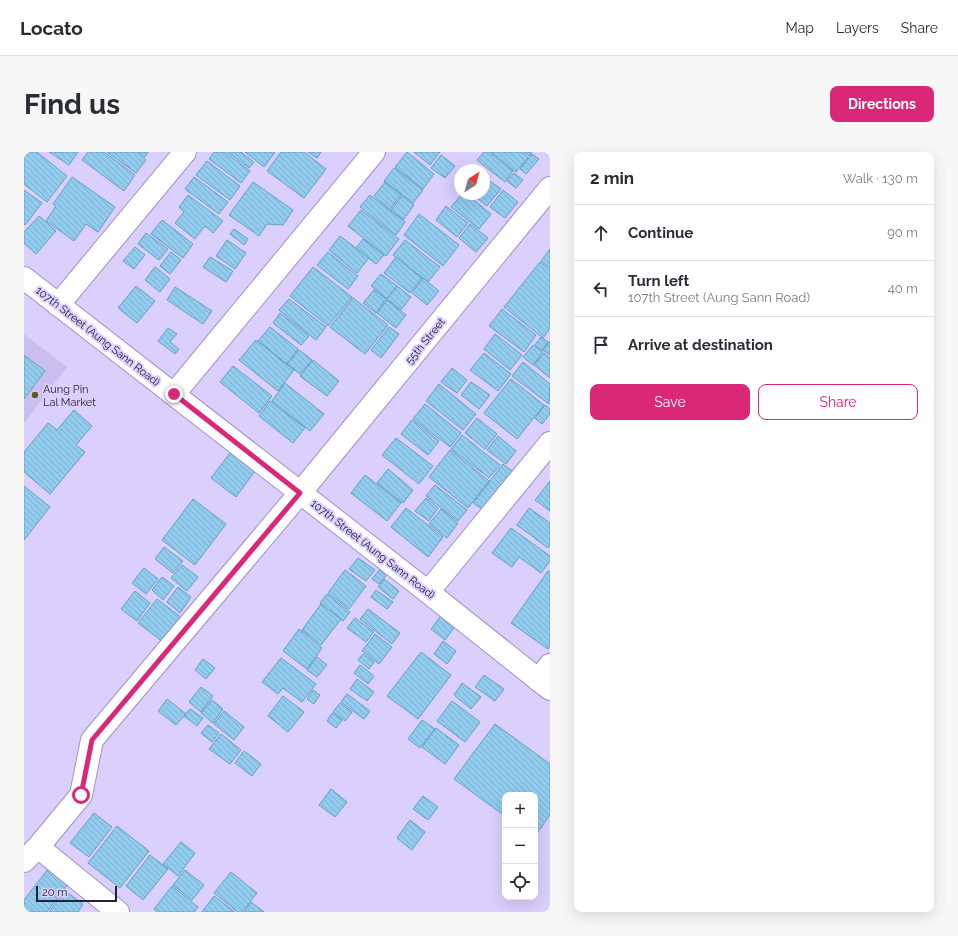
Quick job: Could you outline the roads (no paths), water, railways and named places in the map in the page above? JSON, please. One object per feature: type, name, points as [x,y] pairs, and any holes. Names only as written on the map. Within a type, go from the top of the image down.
[{"type":"street","points":[[58,305],[185,152]]},
{"type":"street","points":[[174,394],[374,152]]},
{"type":"street","name":"55th Street","points":[[31,854],[81,795],[92,740],[300,493],[550,188]]},
{"type":"street","name":"107th Street (Aung Sann Road)","points":[[24,278],[428,592],[546,678]]},
{"type":"street","points":[[428,592],[550,443]]},
{"type":"street","points":[[31,854],[118,912]]},
{"type":"place","name":"Aung Pin Lal Market","points":[[35,395]]}]
